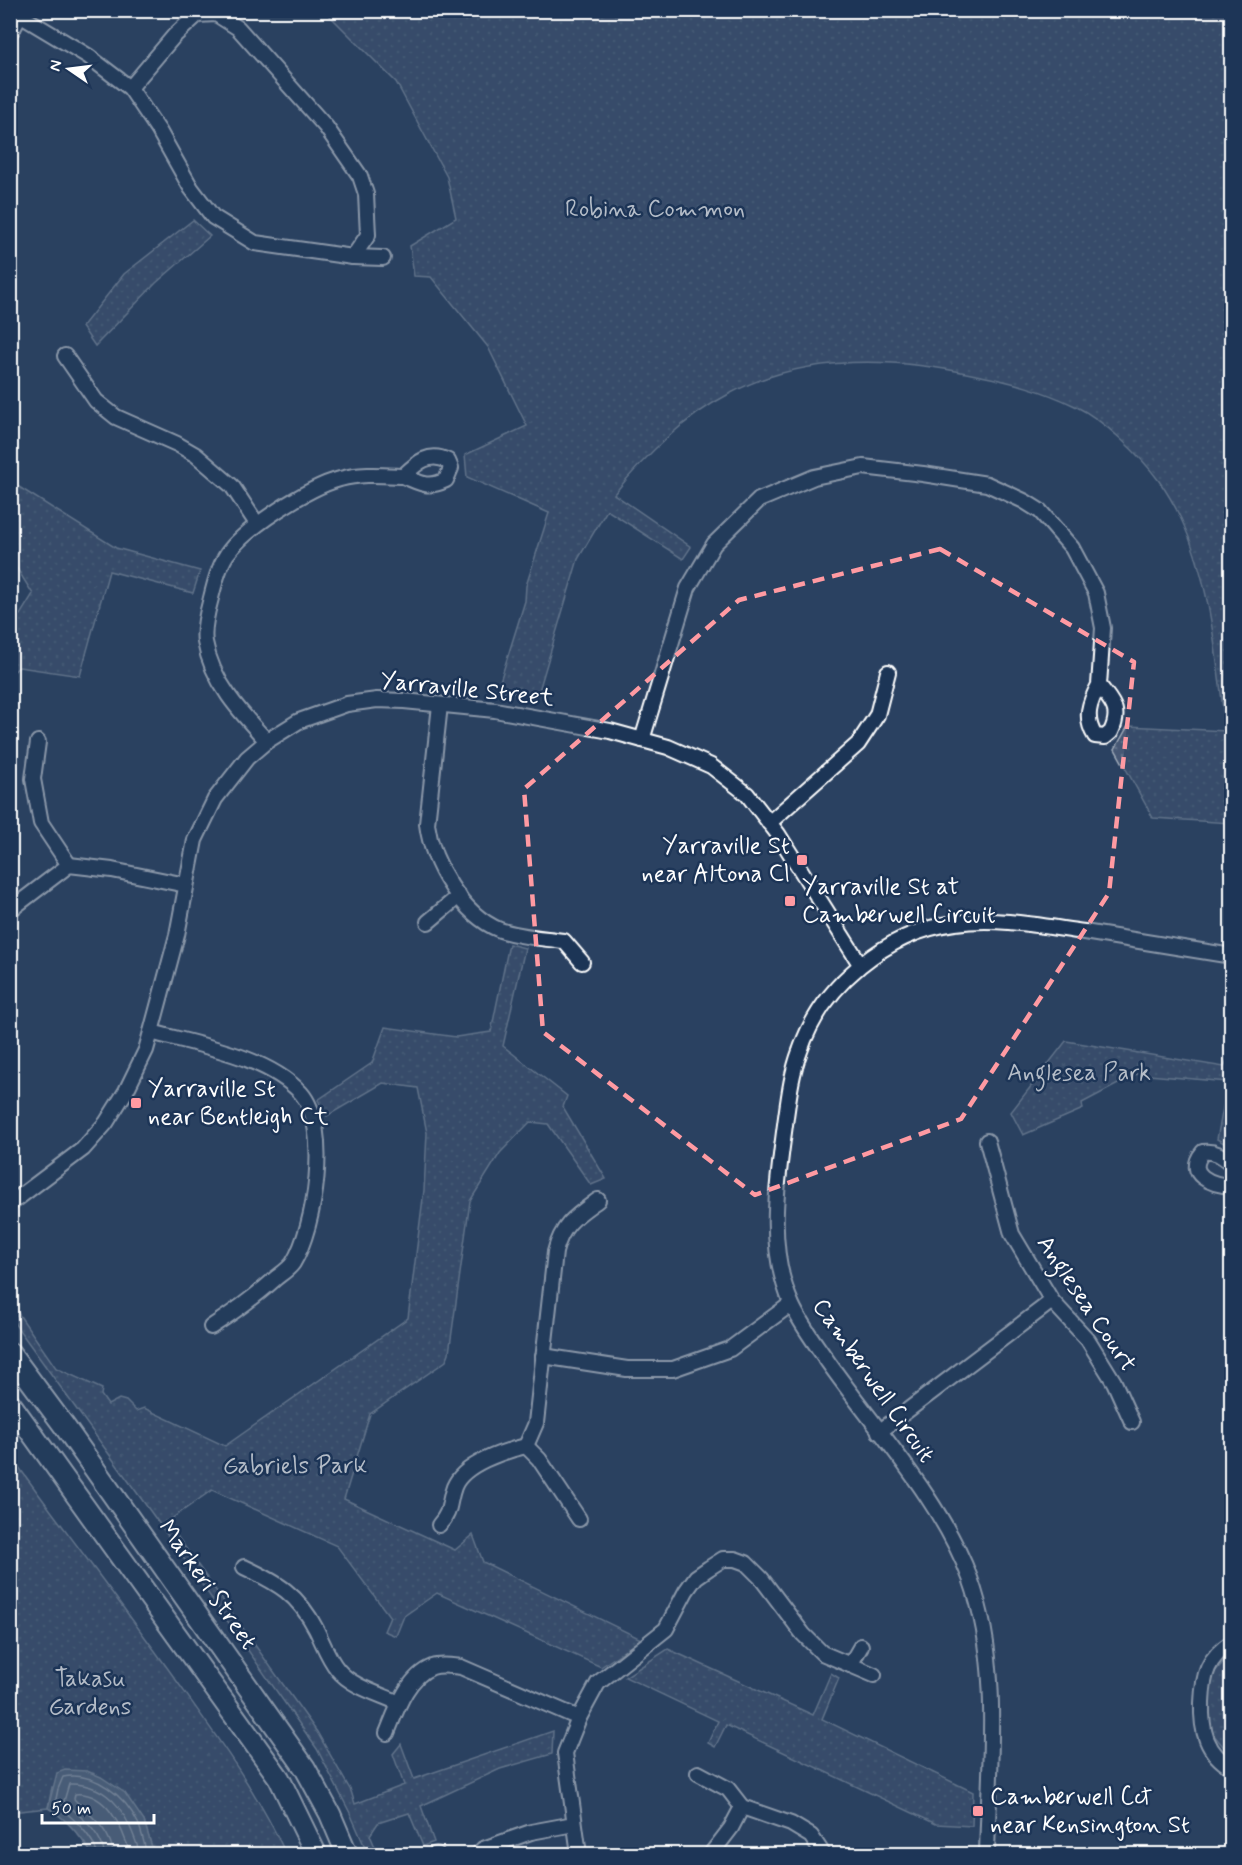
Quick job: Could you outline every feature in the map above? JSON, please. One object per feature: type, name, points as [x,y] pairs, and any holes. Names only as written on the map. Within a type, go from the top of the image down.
[{"type":"main road","name":"Markeri Street","points":[[10,1353],[65,1427],[305,1768],[330,1814],[347,1854]]},
{"type":"main road","points":[[10,1403],[279,1778],[316,1854]]},
{"type":"street","points":[[130,88],[174,36],[197,15],[216,14],[238,28],[311,110],[360,176],[366,194],[368,235],[353,257]]},
{"type":"street","points":[[16,17],[88,56],[130,88],[159,131],[191,188],[213,217],[255,243],[353,257],[383,258]]},
{"type":"street","points":[[65,356],[96,401],[116,417],[196,455],[232,486],[257,524]]},
{"type":"street","points":[[642,740],[688,588],[714,544],[759,500],[814,477],[863,467],[987,484],[1040,511],[1072,548],[1096,593],[1102,628],[1099,685]]},
{"type":"street","points":[[267,741],[239,712],[214,674],[204,639],[212,592],[227,555],[257,524],[297,499],[339,479],[367,474],[403,476]]},
{"type":"street","points":[[769,822],[858,744],[877,715],[888,672]]},
{"type":"street","name":"Yarraville Street","points":[[10,1204],[83,1149],[106,1123],[131,1081],[146,1050],[177,935],[195,840],[215,799],[247,758],[267,741],[299,722],[347,704],[377,700],[404,701],[506,712],[610,731],[668,747],[711,766],[747,794],[769,822],[860,964]]},
{"type":"street","points":[[440,705],[427,824],[429,843],[436,860],[468,907],[491,926],[511,933],[564,941],[582,962]]},
{"type":"street","points":[[38,742],[33,779],[40,823],[69,865]]},
{"type":"street","points":[[10,910],[69,865],[112,870],[186,885]]},
{"type":"street","points":[[428,922],[459,896]]},
{"type":"street","name":"Camberwell Circuit","points":[[987,1854],[991,1687],[989,1657],[978,1604],[957,1549],[943,1522],[812,1338],[791,1304],[779,1264],[775,1231],[775,1199],[792,1080],[801,1048],[824,1006],[860,964],[911,934],[952,923],[974,921],[1022,923],[1232,956]]},
{"type":"street","points":[[151,1032],[238,1056],[275,1072],[302,1094],[315,1123],[317,1173],[311,1218],[292,1264],[247,1304],[210,1327]]},
{"type":"street","name":"Anglesea Court","points":[[987,1141],[1011,1234],[1052,1301],[1088,1340],[1114,1382],[1132,1422]]},
{"type":"street","points":[[1232,1164],[1220,1154],[1209,1151],[1203,1152],[1197,1160],[1196,1169],[1201,1176],[1212,1183],[1232,1186]]},
{"type":"street","points":[[526,1446],[536,1423],[555,1252],[559,1237],[566,1225],[598,1200]]},
{"type":"street","points":[[879,1432],[1052,1301]]},
{"type":"street","points":[[543,1356],[627,1369],[673,1369],[730,1349],[791,1304]]},
{"type":"street","points":[[526,1446],[544,1466],[579,1519]]},
{"type":"street","points":[[439,1525],[447,1516],[455,1484],[460,1477],[499,1452],[526,1446]]},
{"type":"street","points":[[579,1854],[565,1753],[579,1718],[598,1683],[666,1629],[696,1577],[723,1559],[735,1559],[746,1563],[761,1578],[803,1634],[822,1653],[873,1676]]},
{"type":"street","points":[[244,1567],[278,1583],[296,1600],[315,1626],[331,1660],[339,1671],[351,1681],[399,1703]]},
{"type":"street","points":[[1232,1642],[1218,1653],[1206,1671],[1202,1681],[1201,1717],[1206,1742],[1219,1758],[1232,1768]]},
{"type":"street","points":[[850,1665],[861,1646]]},
{"type":"street","points":[[387,1733],[399,1703],[411,1685],[432,1667],[447,1665],[461,1667],[579,1718]]},
{"type":"street","points":[[698,1773],[728,1789],[742,1807],[791,1824],[811,1836],[823,1854]]},
{"type":"street","points":[[711,1854],[731,1828],[742,1807]]},
{"type":"street","points":[[478,1854],[483,1849],[531,1832],[574,1824]]},
{"type":"highlighted area","points":[[940,549],[1134,662],[1109,893],[961,1119],[755,1195],[543,1032],[524,789],[739,600]]},
{"type":"green space","name":"Robina Common","points":[[325,11],[1231,11],[1231,823],[1153,818],[1115,749],[1128,726],[1226,731],[1213,633],[1199,569],[1176,509],[1159,481],[1121,439],[1098,420],[1075,406],[1027,387],[945,369],[882,362],[819,365],[788,371],[758,381],[729,394],[696,414],[653,451],[614,494],[691,547],[683,559],[607,510],[578,559],[538,694],[497,691],[549,513],[467,477],[465,455],[527,426],[488,347],[431,277],[414,276],[410,246],[456,218],[447,177],[396,82]]},
{"type":"green space","points":[[193,220],[210,236],[156,283],[95,346],[82,327],[124,274]]},
{"type":"green space","points":[[11,482],[116,548],[200,571],[193,593],[109,571],[80,676],[19,667],[11,674],[11,613],[20,615],[33,594],[11,559]]},
{"type":"green space","name":"Gabriels Park","points":[[509,944],[525,948],[503,1046],[567,1096],[563,1107],[606,1179],[591,1185],[548,1124],[530,1122],[500,1153],[470,1201],[446,1361],[370,1414],[344,1499],[455,1550],[473,1535],[483,1562],[641,1639],[601,1667],[437,1593],[404,1616],[396,1636],[384,1631],[390,1617],[337,1546],[212,1490],[167,1522],[317,1732],[351,1791],[355,1804],[404,1785],[393,1754],[401,1744],[414,1779],[553,1731],[552,1754],[500,1769],[421,1806],[434,1842],[423,1846],[409,1813],[378,1823],[370,1835],[378,1854],[368,1854],[317,1749],[161,1526],[12,1320],[18,1313],[56,1368],[102,1389],[101,1395],[108,1405],[119,1399],[126,1401],[136,1411],[144,1408],[225,1446],[408,1318],[424,1190],[427,1133],[418,1088],[383,1083],[327,1116],[318,1100],[372,1063],[385,1027],[456,1037],[491,1032]]},
{"type":"green space","name":"Anglesea Park","points":[[1066,1041],[1224,1067],[1231,1049],[1231,1147],[1217,1139],[1228,1082],[1137,1074],[1082,1103],[1083,1109],[1023,1135],[1011,1112]]},
{"type":"green space","name":"Takasu Gardens","points":[[10,1455],[221,1743],[262,1808],[286,1854],[154,1854],[144,1821],[52,1787],[48,1808],[11,1812]]},
{"type":"green space","points":[[668,1649],[813,1715],[831,1673],[839,1678],[822,1719],[973,1792],[972,1826],[936,1824],[726,1725],[715,1747],[708,1743],[718,1721],[625,1677]]},
{"type":"green space","points":[[1231,1653],[1231,1756],[1213,1734],[1207,1732],[1209,1672],[1214,1673]]},
{"type":"water","points":[[65,1770],[87,1771],[101,1777],[125,1793],[144,1821],[154,1854],[92,1854],[73,1828],[48,1808],[57,1773]]},
{"type":"place","name":"Yarraville St near Altona Cl","points":[[802,860]]},
{"type":"place","name":"Yarraville St at Camberwell Circuit","points":[[790,901]]},
{"type":"place","name":"Yarraville St near Bentleigh Ct","points":[[136,1103]]},
{"type":"place","name":"Camberwell Cct near Kensington St","points":[[978,1811]]}]
